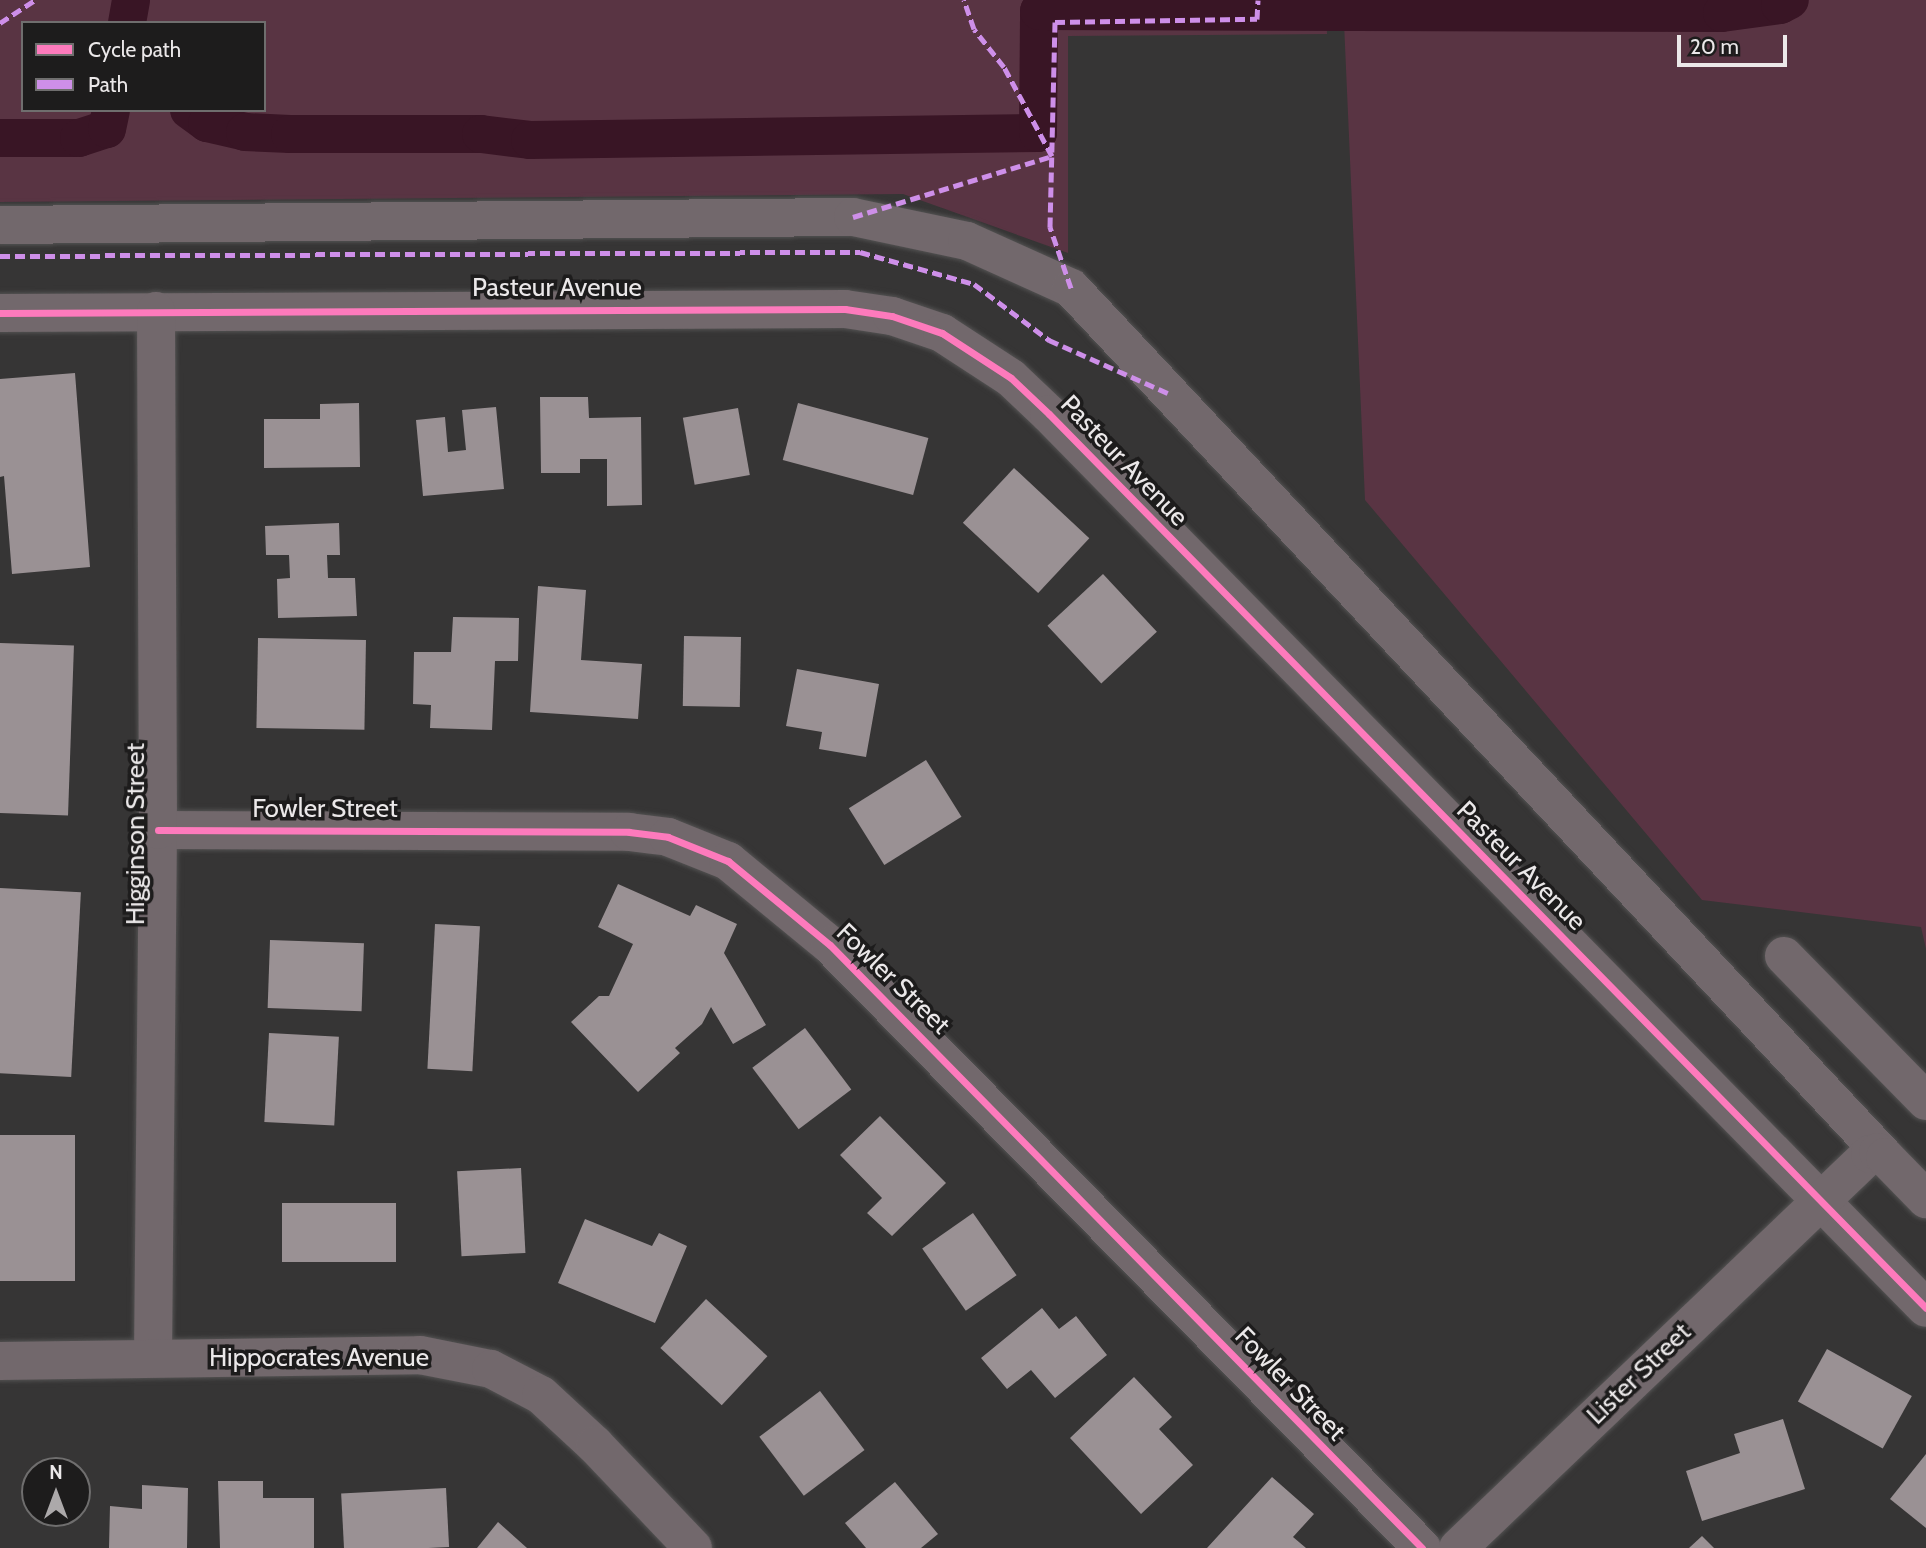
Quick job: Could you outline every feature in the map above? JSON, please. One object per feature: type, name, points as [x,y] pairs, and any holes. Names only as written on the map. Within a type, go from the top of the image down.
[{"type":"street","points":[[0,225],[853,217],[967,241],[1071,288],[1926,1199]]},
{"type":"street","name":"Pasteur Avenue","points":[[0,313],[845,309],[892,316],[942,333],[1011,378],[1049,414],[1926,1308]]},
{"type":"street","name":"Higginson Street","points":[[153,1358],[158,830],[156,311]]},
{"type":"street","name":"Fowler Street","points":[[158,830],[629,832],[668,837],[728,861],[830,945],[1422,1548]]},
{"type":"street","points":[[1784,956],[1926,1101]]},
{"type":"street","name":"Lister Street","points":[[1458,1548],[1870,1154],[1878,1152],[1885,1157]]},
{"type":"street","name":"Hippocrates Avenue","points":[[0,1361],[420,1355],[491,1369],[541,1395],[596,1445],[693,1548]]},
{"type":"shaded area","points":[[0,0],[1326,0],[1327,34],[1068,36],[1068,253],[903,194],[0,202]]},
{"type":"shaded area","points":[[1343,0],[1926,0],[1926,949],[1921,927],[1702,900],[1365,500]]},
{"type":"building","points":[[75,373],[90,567],[12,574],[4,476],[0,477],[0,379]]},
{"type":"building","points":[[540,397],[588,397],[589,418],[641,417],[642,505],[607,506],[607,459],[580,459],[580,473],[541,473]]},
{"type":"building","points":[[359,403],[360,467],[264,468],[264,419],[320,419],[320,404]]},
{"type":"building","points":[[798,403],[928,438],[913,495],[783,460]]},
{"type":"building","points":[[496,407],[504,489],[423,496],[416,420],[445,417],[448,452],[466,450],[462,410]]},
{"type":"building","points":[[738,408],[750,475],[695,485],[683,418]]},
{"type":"building","points":[[1014,468],[1089,538],[1038,593],[963,523]]},
{"type":"building","points":[[339,523],[340,555],[327,555],[328,578],[355,578],[357,616],[278,618],[277,579],[290,578],[289,555],[266,555],[265,526]]},
{"type":"building","points":[[1103,574],[1157,632],[1101,684],[1047,626]]},
{"type":"building","points":[[538,586],[586,590],[581,660],[642,664],[638,719],[530,712]]},
{"type":"building","points":[[453,617],[519,618],[518,661],[495,661],[492,730],[430,728],[431,705],[413,704],[414,652],[451,652]]},
{"type":"building","points":[[684,636],[741,637],[740,707],[683,706]]},
{"type":"building","points":[[258,638],[366,640],[364,730],[256,728]]},
{"type":"building","points":[[0,643],[74,646],[68,815],[0,813]]},
{"type":"building","points":[[797,669],[879,684],[866,757],[819,749],[822,732],[786,726]]},
{"type":"building","points":[[926,760],[962,817],[884,865],[849,808]]},
{"type":"building","points":[[618,884],[690,916],[696,905],[737,924],[724,953],[766,1025],[733,1044],[711,1007],[702,1024],[675,1048],[680,1053],[638,1092],[571,1022],[599,996],[609,996],[633,944],[598,927]]},
{"type":"building","points":[[0,888],[81,892],[71,1077],[0,1073]]},
{"type":"building","points":[[435,924],[480,926],[472,1071],[427,1069]]},
{"type":"building","points":[[270,940],[364,943],[362,1011],[268,1008]]},
{"type":"building","points":[[805,1028],[851,1089],[799,1129],[752,1068]]},
{"type":"building","points":[[269,1033],[339,1037],[334,1126],[264,1122]]},
{"type":"building","points":[[880,1116],[946,1183],[892,1236],[867,1213],[882,1198],[840,1155]]},
{"type":"building","points":[[0,1135],[75,1135],[75,1281],[0,1281]]},
{"type":"building","points":[[521,1168],[525,1253],[462,1256],[457,1171]]},
{"type":"building","points":[[282,1203],[396,1203],[396,1262],[282,1262]]},
{"type":"building","points":[[973,1213],[1017,1275],[966,1311],[922,1249]]},
{"type":"building","points":[[585,1219],[652,1246],[659,1233],[687,1246],[655,1323],[558,1283]]},
{"type":"building","points":[[706,1299],[767,1356],[722,1405],[660,1348]]},
{"type":"building","points":[[1042,1308],[1059,1329],[1076,1316],[1107,1355],[1055,1398],[1031,1370],[1007,1389],[981,1358]]},
{"type":"building","points":[[1827,1349],[1912,1396],[1883,1449],[1798,1401]]},
{"type":"building","points":[[1134,1377],[1172,1417],[1159,1429],[1193,1465],[1141,1514],[1070,1438]]},
{"type":"building","points":[[820,1391],[865,1450],[804,1496],[759,1437]]},
{"type":"building","points":[[1783,1419],[1805,1489],[1702,1521],[1686,1471],[1740,1453],[1734,1434]]},
{"type":"building","points":[[1926,1454],[1926,1528],[1890,1499]]},
{"type":"building","points":[[1272,1477],[1314,1514],[1293,1537],[1306,1548],[1207,1548]]},
{"type":"building","points":[[218,1481],[263,1481],[263,1498],[314,1498],[314,1548],[220,1548]]},
{"type":"building","points":[[895,1482],[938,1534],[921,1548],[866,1548],[845,1523]]},
{"type":"building","points":[[142,1485],[188,1488],[187,1548],[109,1548],[110,1506],[142,1509]]},
{"type":"building","points":[[446,1488],[449,1547],[344,1548],[341,1493]]},
{"type":"building","points":[[498,1522],[527,1548],[477,1548]]},
{"type":"building","points":[[1702,1536],[1714,1548],[1689,1548]]},
{"type":"waterway","points":[[127,21],[131,0]]},
{"type":"waterway","points":[[192,112],[207,123],[245,132],[481,134],[530,140],[1038,133],[1039,11],[1722,13],[1780,5],[1790,0]]},
{"type":"waterway","points":[[0,138],[79,138],[107,129],[111,112]]},
{"type":"marked path","points":[[0,23],[35,0]]},
{"type":"marked path","points":[[853,217],[1052,156],[1004,67],[974,29],[964,0]]},
{"type":"marked path","points":[[1071,288],[1050,227],[1055,22],[1257,19],[1258,0]]},
{"type":"marked path","points":[[0,256],[860,252],[974,284],[1049,340],[1170,394]]},
{"type":"cycle path","points":[[0,313],[845,309],[892,316],[942,333],[1011,378],[1049,414],[1926,1308]]},
{"type":"cycle path","points":[[158,830],[629,832],[668,837],[728,861],[830,945],[1422,1548]]}]
